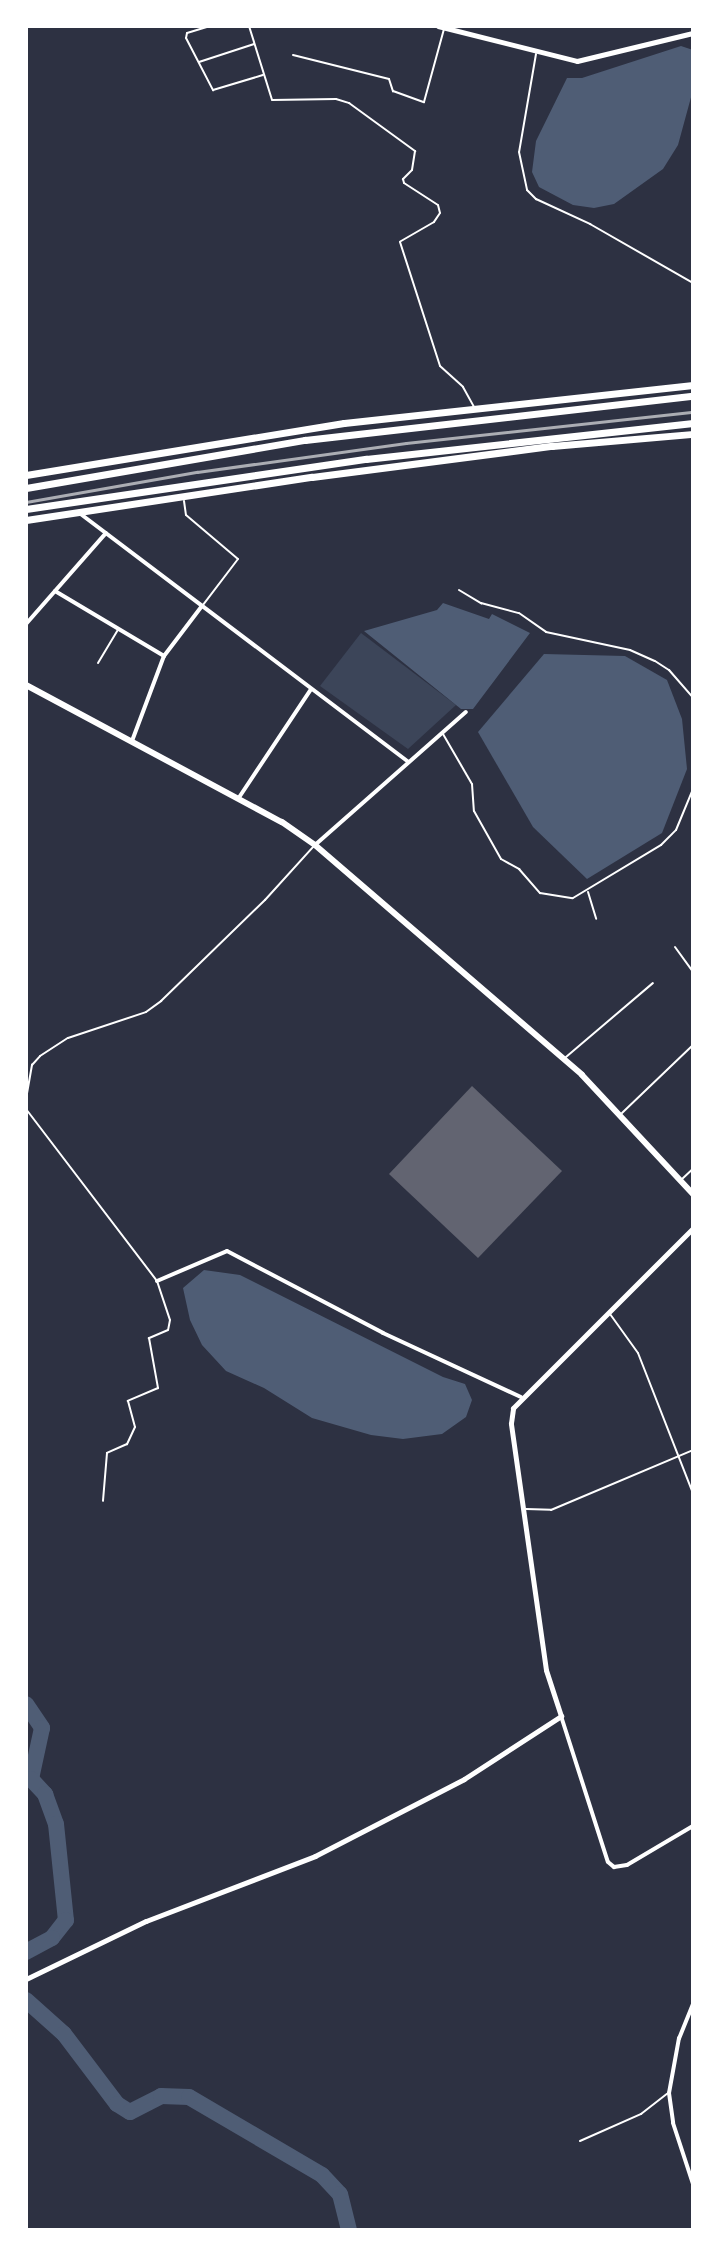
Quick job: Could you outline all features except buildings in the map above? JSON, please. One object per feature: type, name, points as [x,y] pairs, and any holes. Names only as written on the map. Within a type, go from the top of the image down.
[{"type":"main road","points":[[26,475],[344,423],[693,385]]},
{"type":"main road","points":[[26,488],[305,440],[693,396]]},
{"type":"main road","points":[[305,440],[344,423]]},
{"type":"main road","points":[[26,509],[366,459],[693,423]]},
{"type":"main road","points":[[26,520],[76,510],[317,476],[552,446],[693,434]]},
{"type":"main road","points":[[317,476],[366,459]]},
{"type":"main road","points":[[26,685],[238,799],[315,845],[564,1059],[693,1194]]},
{"type":"street","points":[[442,27],[577,61],[693,33]]},
{"type":"street","points":[[76,510],[408,762]]},
{"type":"street","points":[[26,624],[106,533]]},
{"type":"street","points":[[55,591],[164,656]]},
{"type":"street","points":[[132,742],[164,656],[202,606]]},
{"type":"street","points":[[238,799],[311,689]]},
{"type":"street","points":[[315,845],[466,712]]},
{"type":"street","points":[[693,1228],[533,1389],[521,1397],[513,1408],[511,1423],[546,1670],[608,1862],[614,1867],[627,1865],[693,1826]]},
{"type":"street","points":[[157,1281],[227,1251],[383,1333],[521,1397]]},
{"type":"street","points":[[28,1978],[146,1921],[327,1851],[464,1779],[561,1716]]},
{"type":"street","points":[[693,2004],[679,2038],[669,2093],[673,2123],[693,2184]]},
{"type":"lane","points":[[210,26],[187,33],[198,63],[213,90],[264,75]]},
{"type":"lane","points":[[249,26],[272,100],[336,99],[349,103],[415,151],[412,170],[403,179],[404,183],[438,205],[440,213],[434,222],[400,242],[440,366],[463,387],[474,407]]},
{"type":"lane","points":[[293,55],[389,79],[393,91],[424,102],[442,27]]},
{"type":"lane","points":[[198,63],[255,44]]},
{"type":"lane","points":[[536,52],[519,152],[527,190],[536,199],[590,224],[693,283]]},
{"type":"lane","points":[[183,494],[186,515],[238,559],[202,606]]},
{"type":"lane","points":[[459,590],[481,603],[519,613],[546,632],[630,650],[655,661],[669,670],[693,698]]},
{"type":"lane","points":[[98,663],[119,629]]},
{"type":"lane","points":[[442,733],[472,784],[474,811],[501,859],[525,875],[540,893],[573,898],[661,845],[676,830],[693,789]]},
{"type":"lane","points":[[26,1099],[32,1065],[40,1056],[68,1038],[146,1012],[161,1001],[265,900],[315,845]]},
{"type":"lane","points":[[588,891],[596,919]]},
{"type":"lane","points":[[675,947],[693,972]]},
{"type":"lane","points":[[564,1059],[653,983]]},
{"type":"lane","points":[[620,1115],[693,1045]]},
{"type":"lane","points":[[26,1109],[157,1281],[170,1320],[168,1330],[152,1336],[148,1342],[158,1388],[128,1401],[135,1427],[127,1444],[107,1453],[103,1501]]},
{"type":"lane","points":[[680,1180],[693,1169]]},
{"type":"lane","points":[[609,1312],[638,1353],[693,1493]]},
{"type":"lane","points":[[524,1508],[551,1510],[693,1450]]},
{"type":"lane","points":[[580,2141],[641,2114],[669,2093]]},
{"type":"shaded area","points":[[681,46],[693,50],[693,90],[678,145],[663,169],[614,204],[594,208],[573,205],[539,187],[532,172],[536,141],[567,78],[582,78]]},
{"type":"shaded area","points":[[443,603],[489,619],[492,614],[530,633],[473,709],[461,709],[364,631],[437,610]]},
{"type":"shaded area","points":[[361,633],[456,705],[408,749],[320,686]]},
{"type":"shaded area","points":[[544,654],[625,656],[667,680],[682,719],[687,769],[662,833],[587,879],[533,827],[478,732]]},
{"type":"shaded area","points":[[204,1270],[240,1275],[443,1377],[465,1384],[472,1400],[466,1417],[442,1434],[403,1439],[371,1435],[312,1418],[264,1388],[226,1371],[202,1345],[190,1320],[183,1288]]},
{"type":"waterway","points":[[26,1704],[42,1728],[31,1779],[45,1794],[56,1824],[66,1920],[52,1938],[26,1952]]},
{"type":"waterway","points":[[26,2000],[64,2034],[117,2104],[130,2112],[161,2096],[189,2097],[322,2175],[340,2194],[349,2230]]},
{"type":"railway","points":[[26,502],[197,472],[406,443],[693,412]]}]
